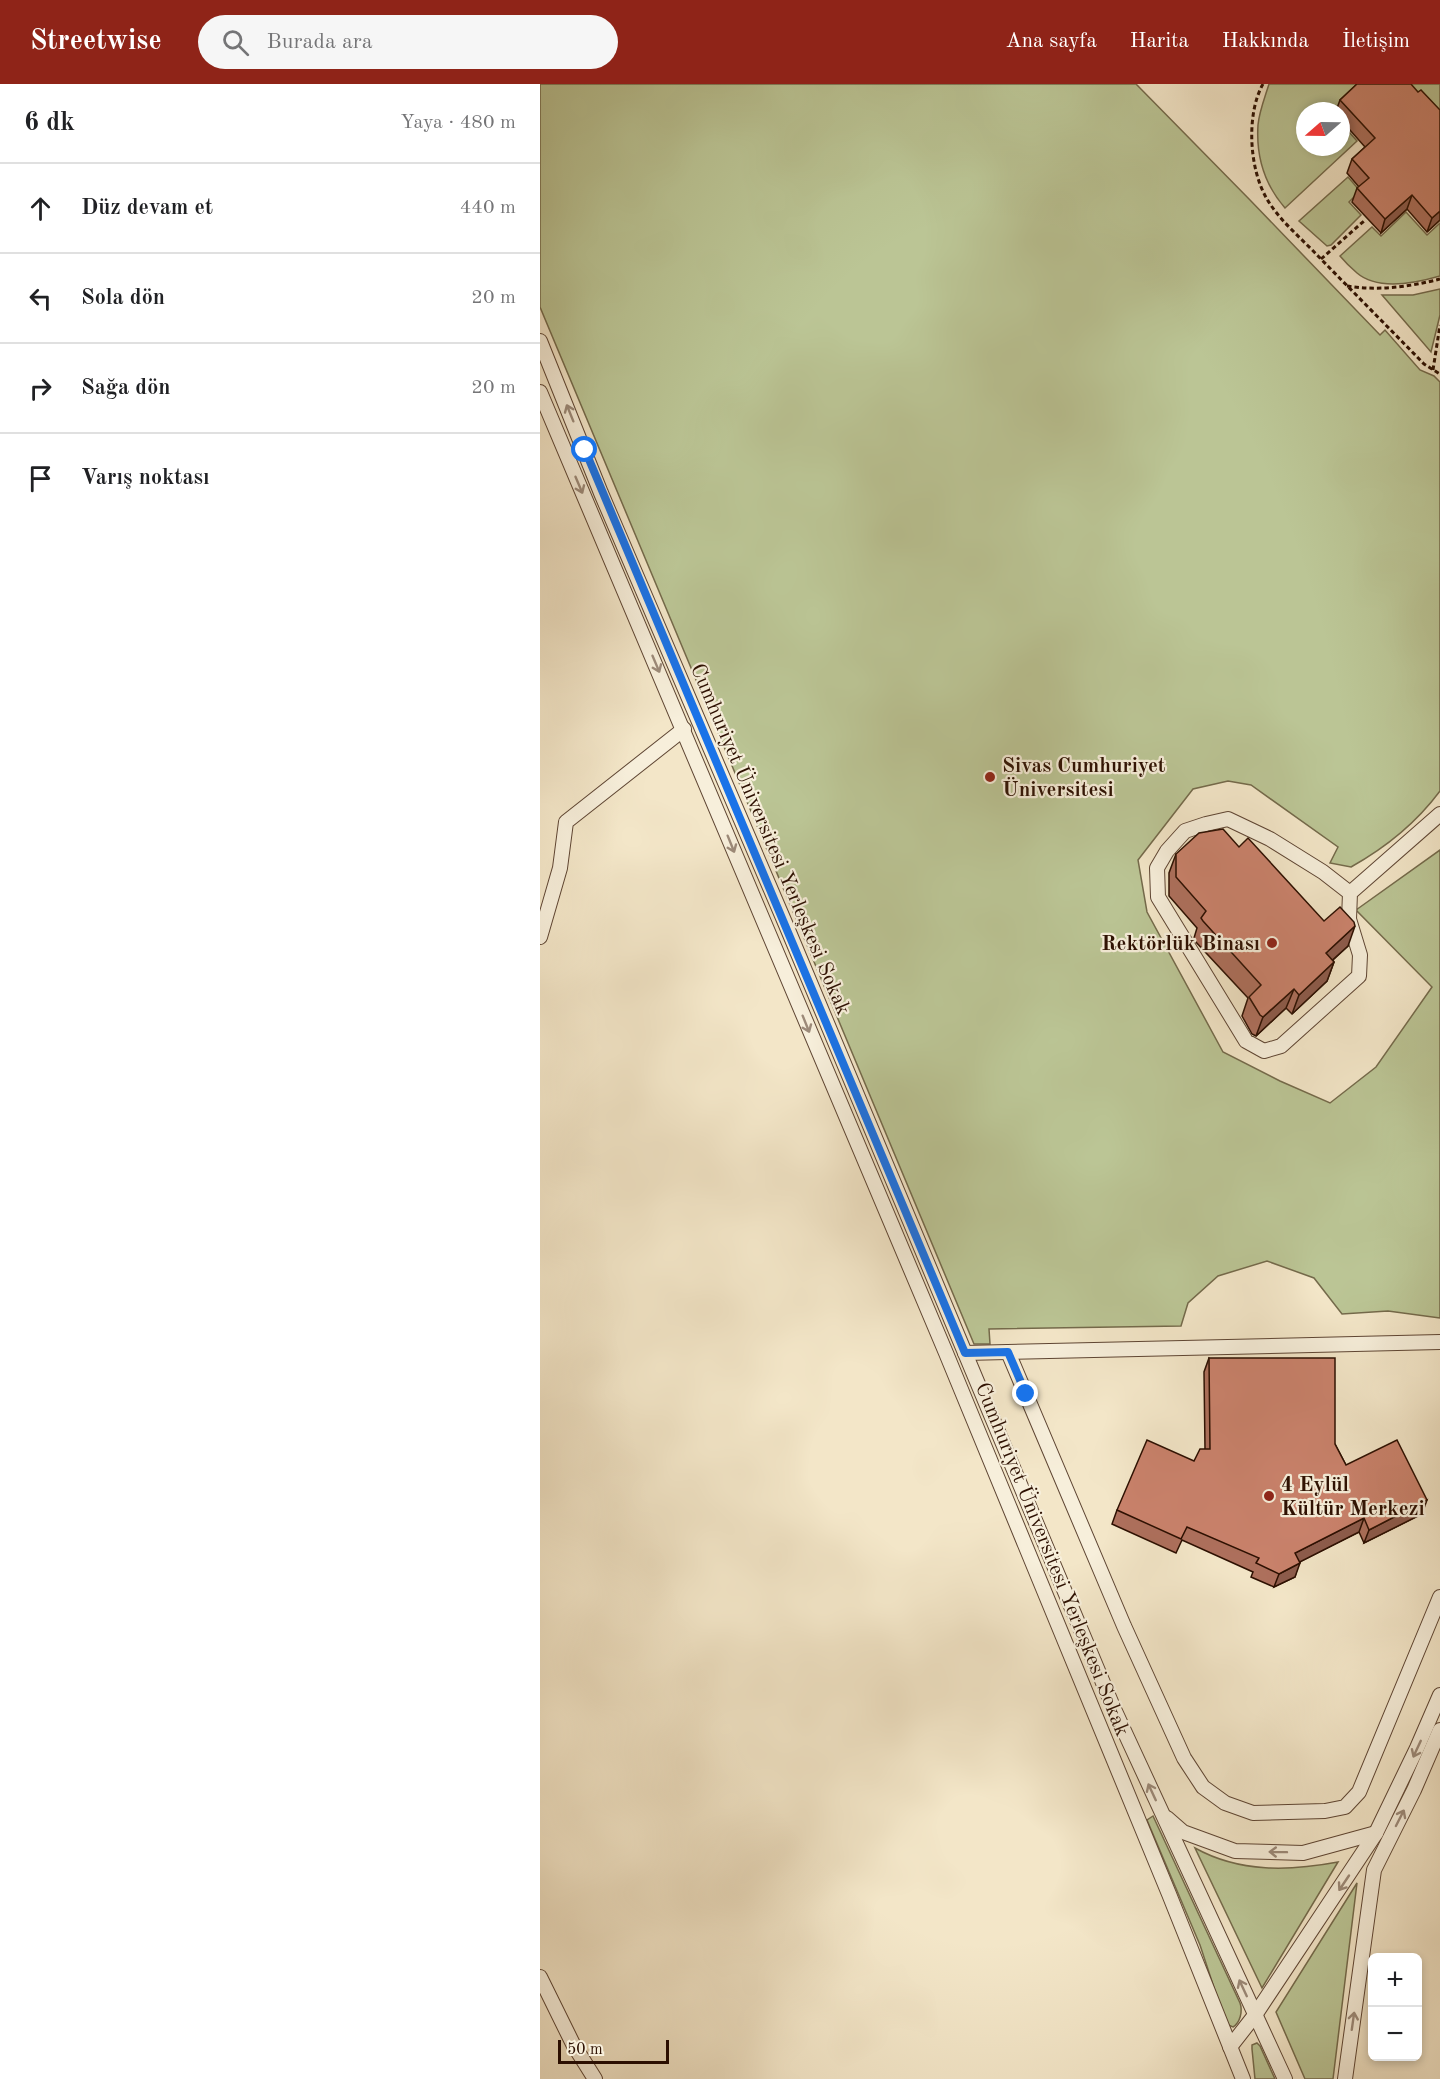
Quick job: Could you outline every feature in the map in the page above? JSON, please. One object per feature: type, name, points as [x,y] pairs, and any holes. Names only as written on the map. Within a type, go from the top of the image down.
[{"type":"street","name":"Cumhuriyet Üniversitesi Yerleşkesi Sokak","points":[[540,341],[1114,1709],[1285,2079]]},
{"type":"street","name":"Cumhuriyet Üniversitesi Yerleşkesi Sokak","points":[[540,392],[946,1353],[1243,2079]]},
{"type":"street","points":[[540,938],[560,868],[566,822],[684,729]]},
{"type":"street","points":[[1350,893],[1323,872],[1270,839],[1228,819],[1185,831],[1167,851],[1157,868],[1158,897],[1246,1041],[1264,1051],[1281,1046],[1359,976],[1359,955],[1349,919],[1350,893],[1440,814]]},
{"type":"street","name":"Cumhuriyet Üniversitesi Yerleşkesi Sokak","points":[[965,1353],[1440,1342]]},
{"type":"street","name":"Cumhuriyet Üniversitesi Yerleşkesi Sokak","points":[[1008,1352],[1124,1626],[1184,1758],[1203,1786],[1225,1803],[1253,1813],[1325,1811],[1345,1807],[1359,1792],[1440,1597]]},
{"type":"street","points":[[1230,2047],[1255,2015],[1376,1833],[1440,1695]]},
{"type":"street","points":[[1344,2079],[1374,1870],[1414,1791],[1440,1730]]},
{"type":"street","name":"Cumhuriyet Üniversitesi Yerleşkesi Sokak","points":[[1161,1813],[1183,1832],[1235,1851],[1303,1853],[1376,1833]]},
{"type":"street","points":[[540,1977],[573,2044],[595,2079]]},
{"type":"path","points":[[1263,84],[1259,91],[1250,135],[1266,198],[1288,225],[1424,364],[1440,374]]},
{"type":"path","points":[[1321,259],[1365,221]]},
{"type":"path","points":[[1347,286],[1368,289],[1416,285],[1440,279]]},
{"type":"path","points":[[1433,370],[1440,325]]},
{"type":"green space","points":[[540,84],[1136,84],[1380,335],[1385,330],[1420,370],[1434,376],[1440,382],[1440,791],[1400,834],[1351,867],[1330,863],[1338,847],[1251,785],[1228,781],[1193,789],[1138,860],[1147,912],[1223,1052],[1330,1103],[1376,1067],[1432,987],[1356,910],[1440,850],[1440,1318],[1388,1311],[1342,1314],[1314,1278],[1267,1261],[1218,1276],[1188,1303],[1181,1326],[989,1329],[990,1344],[974,1344],[540,307]]},
{"type":"green space","points":[[1269,84],[1363,84],[1344,102],[1296,102],[1296,156],[1341,156],[1285,208],[1272,190],[1260,159],[1258,137],[1262,104]]},
{"type":"green space","points":[[1397,84],[1440,84],[1440,119]]},
{"type":"green space","points":[[1350,133],[1357,141],[1350,148]]},
{"type":"green space","points":[[1348,177],[1360,191],[1349,202],[1361,215],[1331,245],[1327,246],[1299,221]]},
{"type":"green space","points":[[1406,212],[1427,235],[1440,223],[1440,276],[1409,283],[1375,282],[1357,273],[1340,256],[1372,227],[1381,236]]},
{"type":"green space","points":[[1440,289],[1440,315],[1431,352],[1382,295],[1413,295]]},
{"type":"green space","points":[[1153,1816],[1240,2003],[1240,2016],[1233,2027],[1226,2024],[1200,1945],[1147,1820]]},
{"type":"green space","points":[[1195,1848],[1230,1862],[1265,1868],[1302,1867],[1338,1862],[1262,1988]]},
{"type":"green space","points":[[1357,1883],[1333,2079],[1305,2079],[1276,2012]]},
{"type":"green space","points":[[1257,2043],[1275,2079],[1255,2079],[1252,2045]]},
{"type":"building","points":[[1357,84],[1411,84],[1418,92],[1421,90],[1440,110],[1440,211],[1432,218],[1412,195],[1385,219],[1357,188],[1369,178],[1352,159],[1375,138],[1350,111],[1350,102],[1340,100]]},
{"type":"building","name":"Rektörlük Binası","points":[[1223,829],[1239,847],[1248,838],[1324,921],[1340,907],[1355,926],[1326,953],[1334,962],[1299,995],[1294,989],[1263,1017],[1249,997],[1261,985],[1203,921],[1201,918],[1206,911],[1176,877],[1176,854],[1199,833]]},
{"type":"building","name":"4 Eylül Kültür Merkezi","points":[[1209,1358],[1335,1358],[1335,1444],[1346,1465],[1397,1440],[1427,1500],[1369,1530],[1364,1518],[1295,1553],[1300,1563],[1279,1574],[1256,1563],[1259,1558],[1187,1527],[1181,1539],[1117,1510],[1147,1440],[1194,1461],[1200,1449],[1210,1449]]},
{"type":"place","name":"Sivas Cumhuriyet Üniversitesi","points":[[990,777]]},
{"type":"place","name":"Rektörlük Binası","points":[[1272,943]]},
{"type":"place","name":"4 Eylül Kültür Merkezi","points":[[1269,1496]]},
{"type":"route","points":[[585,450],[965,1353],[1008,1352],[1026,1394]]}]
